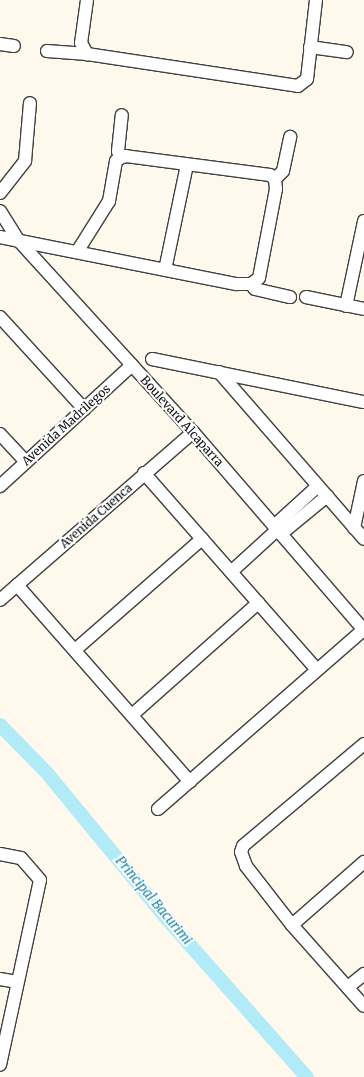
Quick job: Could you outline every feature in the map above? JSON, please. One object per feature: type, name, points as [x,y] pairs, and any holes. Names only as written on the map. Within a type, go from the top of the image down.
[{"type":"street","points":[[87,0],[81,43],[87,54]]},
{"type":"street","points":[[47,51],[87,54],[298,86],[307,79],[316,0]]},
{"type":"street","points":[[0,44],[14,46]]},
{"type":"street","points":[[310,47],[347,52]]},
{"type":"street","points":[[0,193],[25,161],[30,104]]},
{"type":"street","points":[[120,158],[118,151],[122,115]]},
{"type":"street","points":[[275,179],[283,171],[290,137]]},
{"type":"street","points":[[0,237],[236,284],[250,284],[259,278],[276,189],[275,179],[270,175],[120,158],[116,161],[109,201],[77,252]]},
{"type":"street","points":[[165,270],[187,165]]},
{"type":"street","name":"Boulevard Alcaparra","points":[[0,211],[19,241],[193,432],[364,630]]},
{"type":"street","points":[[346,306],[364,221]]},
{"type":"street","points":[[250,284],[255,289],[290,297]]},
{"type":"street","points":[[306,297],[364,310]]},
{"type":"street","points":[[0,317],[84,409]]},
{"type":"street","points":[[152,359],[364,402]]},
{"type":"street","name":"Avenida Madrilegos","points":[[0,486],[132,365]]},
{"type":"street","points":[[218,372],[364,539]]},
{"type":"street","name":"Avenida Cuenca","points":[[0,600],[144,473],[193,432]]},
{"type":"street","points":[[0,434],[26,462]]},
{"type":"street","points":[[144,473],[317,670]]},
{"type":"street","points":[[354,528],[364,481]]},
{"type":"street","points":[[231,572],[277,530],[318,486]]},
{"type":"street","points":[[277,530],[327,496]]},
{"type":"street","points":[[75,650],[202,539]]},
{"type":"street","points":[[17,585],[190,782]]},
{"type":"street","points":[[132,715],[258,603]]},
{"type":"street","points":[[158,809],[364,630]]},
{"type":"street","points":[[364,744],[243,846],[241,852],[246,866],[292,925],[364,1006]]},
{"type":"street","points":[[0,854],[21,858],[40,880],[0,1066]]},
{"type":"street","points":[[292,925],[364,862]]},
{"type":"street","points":[[348,987],[364,974]]},
{"type":"street","points":[[0,979],[17,982]]},
{"type":"waterway","name":"Principal Bacurimi","points":[[0,725],[47,773],[167,919],[307,1077]]}]
